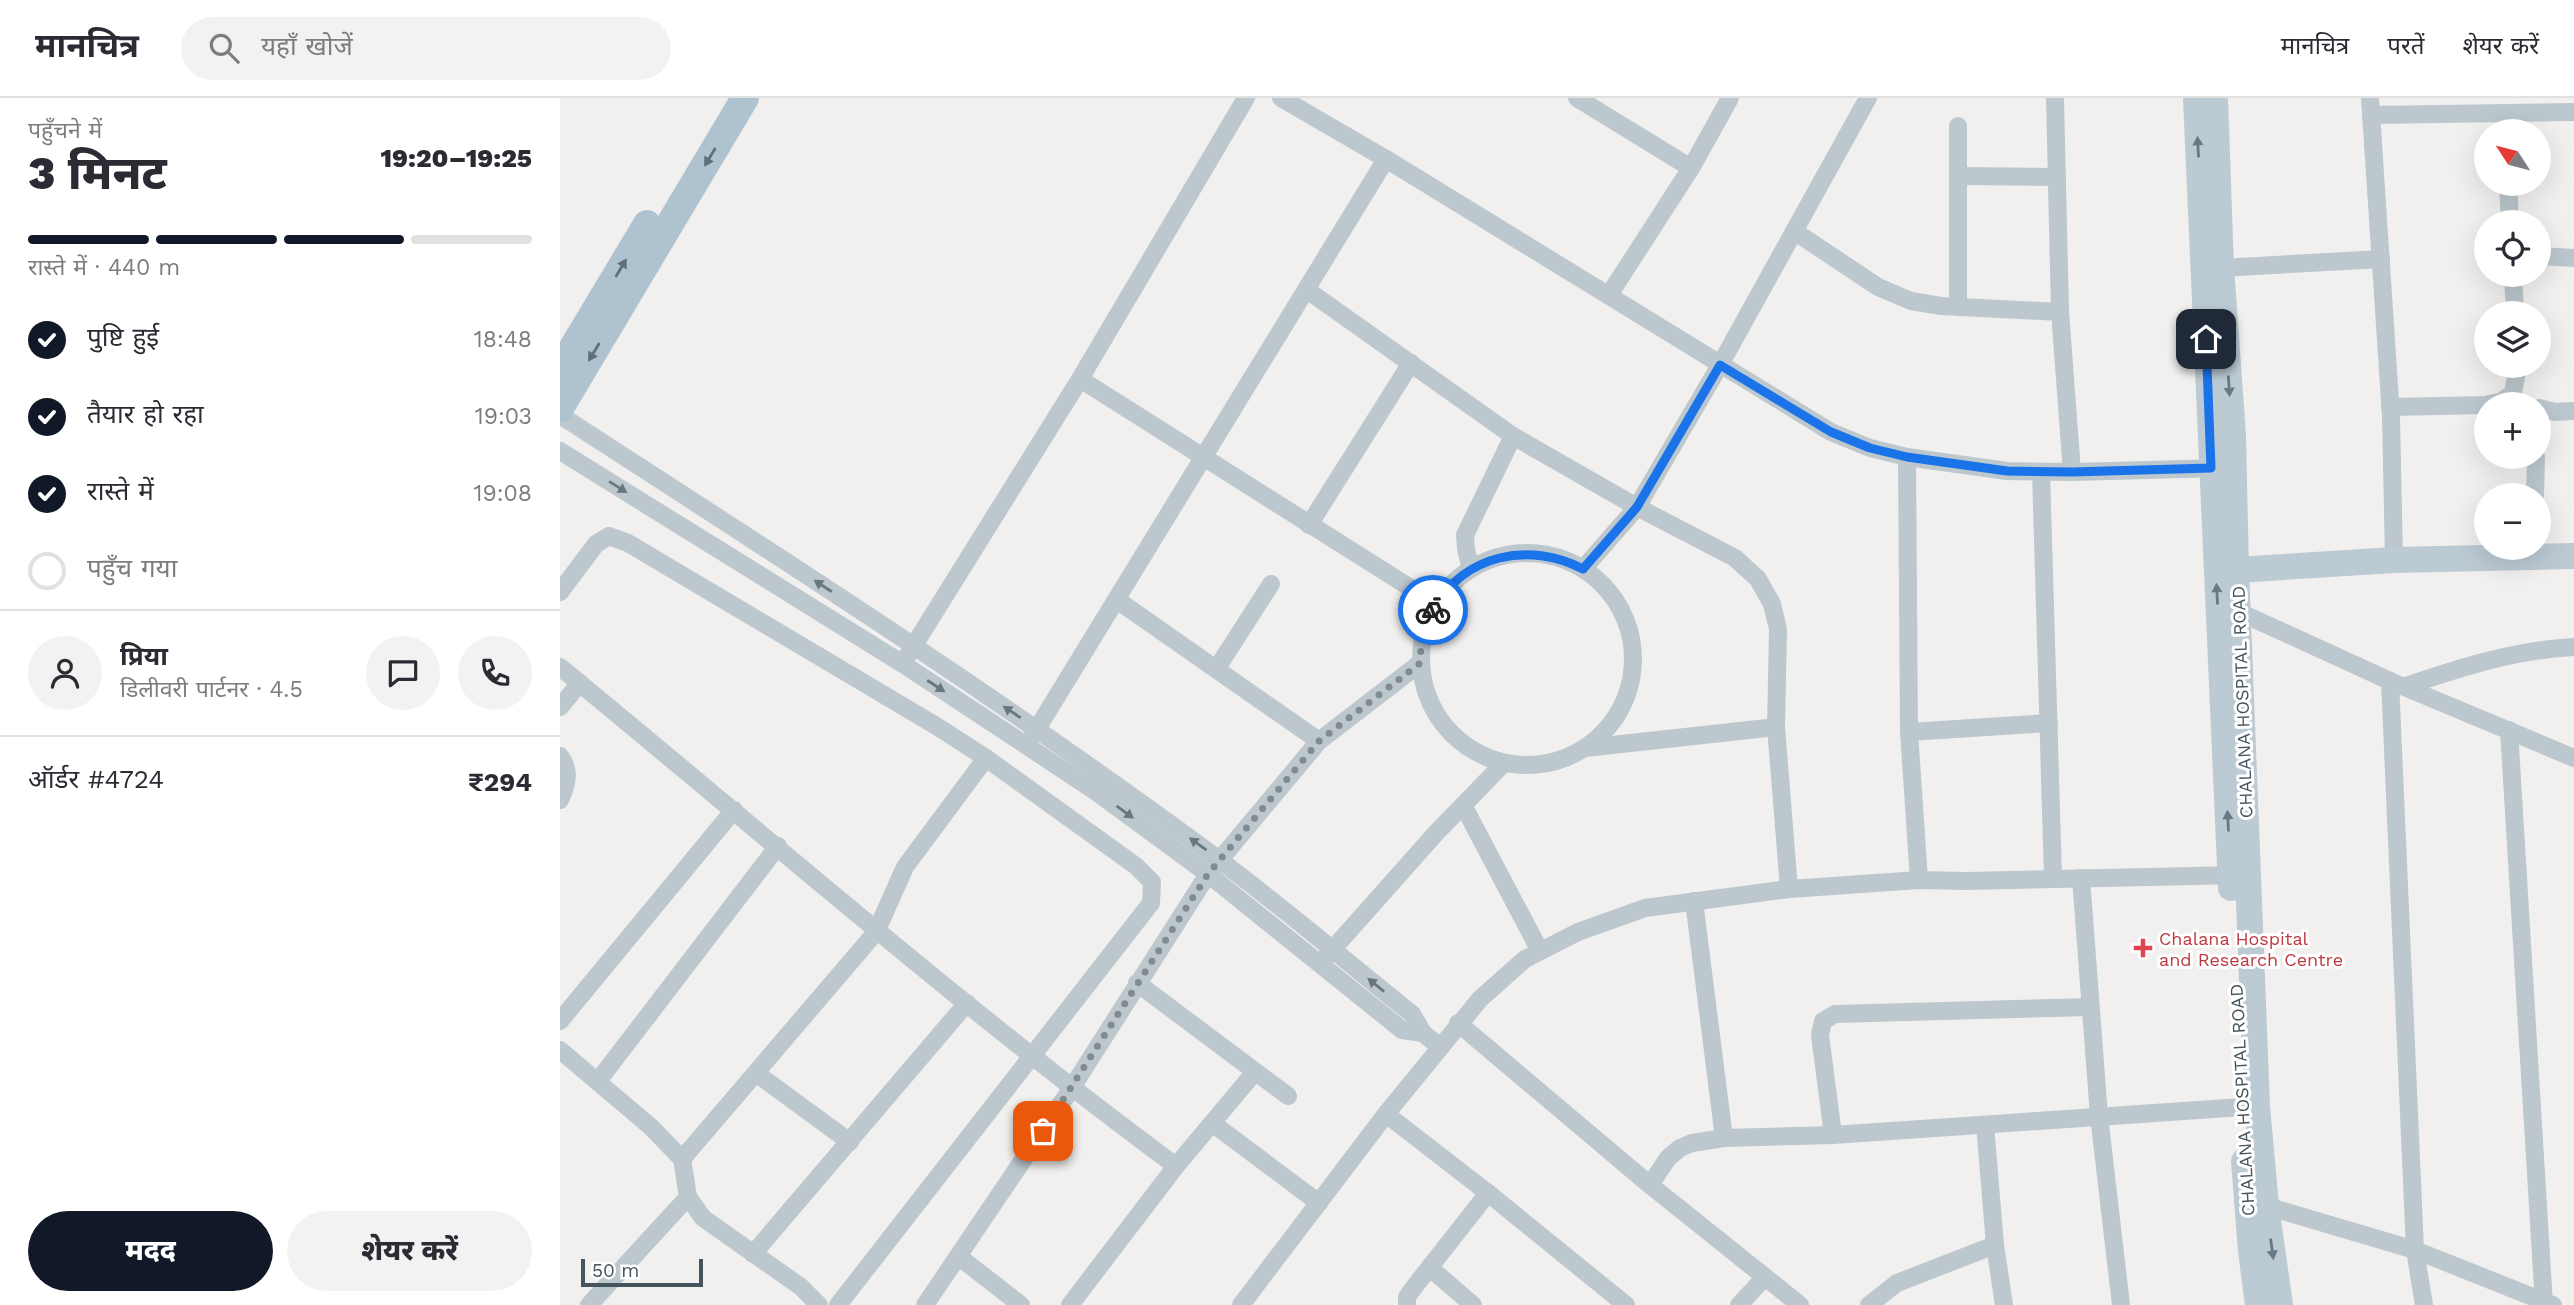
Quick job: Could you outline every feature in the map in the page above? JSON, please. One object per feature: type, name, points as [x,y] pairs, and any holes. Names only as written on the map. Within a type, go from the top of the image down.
[{"type":"main road","points":[[560,369],[723,98]]},
{"type":"main road","points":[[560,408],[745,98]]},
{"type":"street","points":[[903,664],[1080,379],[1246,98]]},
{"type":"street","points":[[1281,98],[1831,432],[1870,448],[1907,457],[2007,471],[2222,468]]},
{"type":"street","points":[[1609,295],[1690,168],[1730,98]]},
{"type":"street","points":[[1583,569],[1637,507],[1720,365],[1868,98]]},
{"type":"street","points":[[2055,98],[2060,312],[2072,472]]},
{"type":"street","name":"CHALANA HOSPITAL ROAD","points":[[2196,98],[2222,468],[2240,875],[2251,1251],[2258,1305]]},
{"type":"street","name":"CHALANA HOSPITAL ROAD","points":[[2215,98],[2221,268],[2233,436],[2222,468],[2239,612],[2240,875]]},
{"type":"street","points":[[1588,101],[1690,168]]},
{"type":"street","points":[[2394,560],[2390,407],[2371,106],[2480,119]]},
{"type":"street","points":[[2528,119],[2574,113]]},
{"type":"street","points":[[1958,126],[1958,307]]},
{"type":"street","points":[[1026,746],[1385,159]]},
{"type":"street","points":[[1958,176],[2057,177]]},
{"type":"street","points":[[1794,231],[1878,287],[1911,301],[1958,307],[2060,312]]},
{"type":"street","points":[[2551,257],[2574,258]]},
{"type":"street","points":[[2221,268],[2381,260]]},
{"type":"street","points":[[1307,290],[1513,436],[1637,507],[1735,558],[1758,579],[1772,604],[1778,629],[1776,727],[1789,889]]},
{"type":"street","points":[[1309,525],[1411,363]]},
{"type":"street","points":[[1080,379],[1436,604]]},
{"type":"street","points":[[2390,407],[2474,405]]},
{"type":"street","points":[[2551,411],[2574,411]]},
{"type":"street","points":[[560,415],[914,645],[1037,729],[1326,957],[1412,1014],[1423,1033],[1440,1047]]},
{"type":"street","points":[[1471,569],[1465,535],[1513,436]]},
{"type":"street","points":[[560,452],[903,664],[1214,867]]},
{"type":"street","points":[[1907,457],[1909,732],[1919,880]]},
{"type":"street","points":[[2041,472],[2053,878]]},
{"type":"street","points":[[560,592],[596,544],[609,536],[628,542],[986,758],[1136,866],[1152,882],[1150,903],[838,1305]]},
{"type":"street","points":[[1536,554],[1561,559],[1583,569],[1608,590],[1625,618],[1630,633],[1633,665],[1626,697],[1619,712],[1598,738],[1585,748],[1546,764],[1504,764],[1473,751],[1447,730],[1429,702],[1419,664],[1423,635],[1436,604],[1446,591],[1471,569],[1503,556],[1536,554]]},
{"type":"street","points":[[2551,554],[2574,556]]},
{"type":"street","points":[[2236,570],[2474,555]]},
{"type":"street","points":[[1217,668],[1271,584]]},
{"type":"street","points":[[1117,600],[1319,741]]},
{"type":"street","points":[[2239,612],[2574,758]]},
{"type":"street","points":[[2398,683],[2514,653],[2574,647]]},
{"type":"street","points":[[925,1305],[1071,1089],[1214,867],[1319,741],[1419,664]]},
{"type":"street","points":[[560,667],[778,846],[876,932],[1071,1089],[1176,1167]]},
{"type":"street","points":[[2398,683],[2415,1250],[2424,1305]]},
{"type":"street","points":[[560,707],[580,684]]},
{"type":"street","points":[[1909,732],[2049,723]]},
{"type":"street","points":[[1585,748],[1776,727]]},
{"type":"street","points":[[2266,1206],[2415,1250],[2547,1304],[2509,730]]},
{"type":"street","points":[[560,756],[566,764],[568,779],[561,798]]},
{"type":"street","points":[[682,1159],[876,932],[905,867],[986,758]]},
{"type":"street","points":[[1326,957],[1436,833],[1504,764]]},
{"type":"street","points":[[1463,805],[1540,951]]},
{"type":"street","points":[[560,1021],[734,810]]},
{"type":"street","points":[[598,1081],[778,846]]},
{"type":"street","points":[[1241,1305],[1458,1023],[1480,999],[1525,959],[1578,932],[1646,908],[1789,889],[1919,880],[2240,875]]},
{"type":"street","points":[[2081,878],[2099,1116],[2121,1305]]},
{"type":"street","points":[[1694,901],[1724,1138]]},
{"type":"street","points":[[1137,983],[1288,1096]]},
{"type":"street","points":[[753,1254],[967,1003]]},
{"type":"street","points":[[1833,1135],[1820,1035],[1823,1021],[1835,1014],[2090,1007]]},
{"type":"street","points":[[1458,1023],[1650,1185],[1800,1305]]},
{"type":"street","points":[[560,1050],[651,1127],[682,1159],[688,1196],[703,1218],[801,1287],[819,1305]]},
{"type":"street","points":[[1070,1305],[1176,1167],[1254,1073]]},
{"type":"street","points":[[757,1074],[850,1142]]},
{"type":"street","points":[[1650,1185],[1668,1158],[1680,1149],[1692,1143],[1724,1138],[1833,1135],[2248,1107]]},
{"type":"street","name":"CHALANA HOSPITAL ROAD","points":[[2248,1107],[2280,1305]]},
{"type":"street","points":[[1386,1114],[1626,1305]]},
{"type":"street","points":[[1212,1123],[1319,1203]]},
{"type":"street","points":[[1985,1125],[1995,1245],[2004,1305]]},
{"type":"street","points":[[1407,1305],[1407,1297],[1488,1193]]},
{"type":"street","points":[[589,1305],[688,1196]]},
{"type":"street","points":[[1868,1305],[1906,1278],[1995,1245]]},
{"type":"street","points":[[958,1256],[1021,1305]]},
{"type":"street","points":[[1430,1268],[1473,1305]]},
{"type":"street","points":[[1739,1305],[1765,1277]]},
{"type":"way so far","points":[[1043,1131],[1208,874],[1319,741],[1419,664],[1423,635],[1433,610]]},
{"type":"place","name":"Chalana Hospital and Research Centre","points":[[2143,948]]},
{"type":"route","points":[[1433,610],[1458,579],[1471,569],[1503,556],[1553,556],[1583,569],[1637,507],[1720,365],[1831,432],[1870,448],[1907,457],[2007,471],[2211,468],[2206,339]]}]
